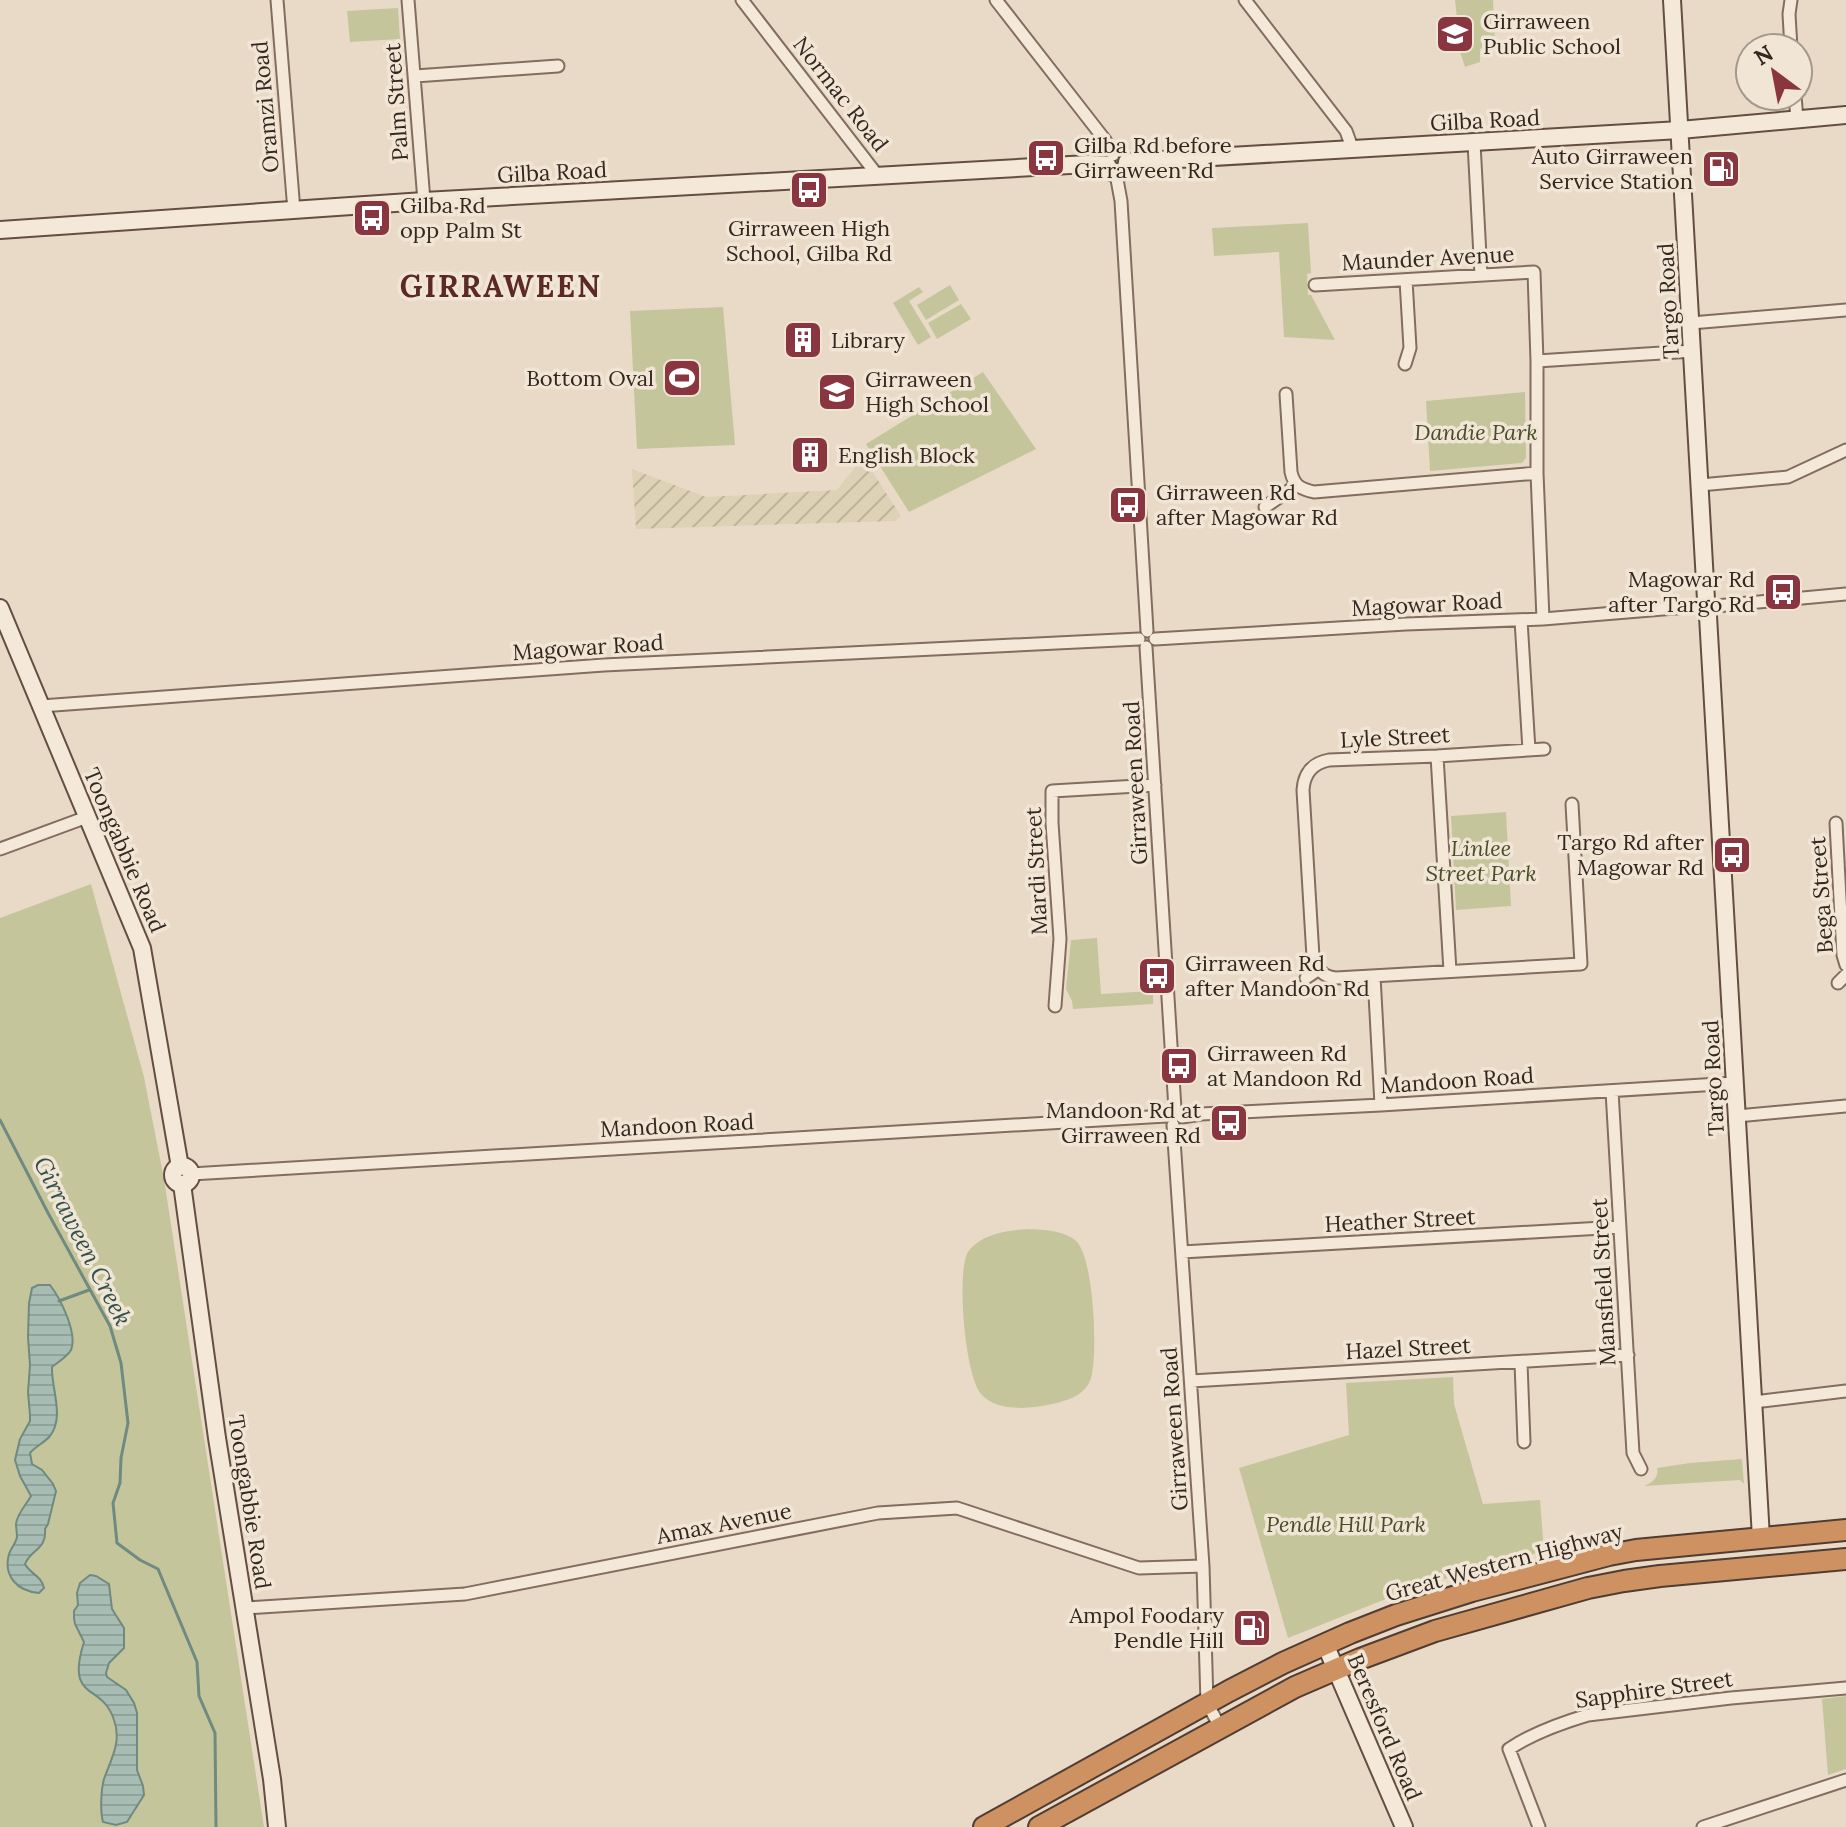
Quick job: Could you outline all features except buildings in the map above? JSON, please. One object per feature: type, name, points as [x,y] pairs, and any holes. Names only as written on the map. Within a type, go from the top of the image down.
[{"type":"highway","name":"Great Western Highway","points":[[984,1827],[1271,1669],[1396,1615],[1609,1555],[1661,1547],[1846,1530]]},
{"type":"highway","points":[[1039,1827],[1295,1687],[1435,1631],[1588,1588],[1660,1576],[1846,1559]]},
{"type":"street","name":"Oramzi Road","points":[[277,0],[294,211]]},
{"type":"street","name":"Palm Street","points":[[408,0],[424,201]]},
{"type":"street","name":"Normac Road","points":[[742,0],[878,176]]},
{"type":"street","name":"Girraween Road","points":[[996,0],[1110,147],[1116,164],[1121,201],[1203,1566],[1207,1703],[1220,1727]]},
{"type":"street","points":[[1245,0],[1346,131],[1351,149]]},
{"type":"street","name":"Targo Road","points":[[1672,0],[1761,1538]]},
{"type":"street","points":[[1790,32],[1791,0]]},
{"type":"street","points":[[415,76],[558,66]]},
{"type":"street","points":[[1796,112],[1797,119]]},
{"type":"street","name":"Gilba Road","points":[[0,230],[424,201],[1474,143],[1680,130],[1846,115]]},
{"type":"street","points":[[1474,143],[1481,275]]},
{"type":"street","name":"Maunder Avenue","points":[[1315,285],[1534,272],[1543,619]]},
{"type":"street","points":[[1405,364],[1410,348],[1406,280]]},
{"type":"street","points":[[1691,323],[1846,310]]},
{"type":"street","points":[[1537,361],[1693,351]]},
{"type":"street","points":[[1286,394],[1291,472],[1303,490],[1314,492],[1537,473]]},
{"type":"street","points":[[1700,485],[1788,477],[1846,450]]},
{"type":"street","points":[[1265,507],[1297,485]]},
{"type":"street","name":"Magowar Road","points":[[41,706],[604,665],[1543,619],[1708,608],[1846,594]]},
{"type":"street","name":"Toongabbie Road","points":[[0,608],[142,948],[184,1175],[217,1438],[277,1827]]},
{"type":"street","points":[[1521,620],[1529,750]]},
{"type":"street","name":"Lyle Street","points":[[1319,969],[1313,957],[1303,790],[1306,777],[1314,766],[1329,760],[1544,749]]},
{"type":"street","points":[[1437,756],[1450,971]]},
{"type":"street","name":"Mardi Street","points":[[1055,1006],[1060,939],[1052,791],[1155,785]]},
{"type":"street","points":[[1306,978],[1319,969],[1327,976],[1336,978],[1581,964],[1572,804]]},
{"type":"street","points":[[0,849],[87,817]]},
{"type":"street","name":"Bega Street","points":[[1836,823],[1846,965]]},
{"type":"street","points":[[1374,976],[1381,1105]]},
{"type":"street","name":"Mandoon Road","points":[[184,1175],[1735,1083]]},
{"type":"street","name":"Mansfield Street","points":[[1612,1091],[1633,1453],[1641,1469]]},
{"type":"street","points":[[1737,1116],[1846,1106]]},
{"type":"street","name":"Heather Street","points":[[1182,1252],[1620,1227]]},
{"type":"street","name":"Hazel Street","points":[[1191,1381],[1628,1355]]},
{"type":"street","points":[[1521,1363],[1524,1442]]},
{"type":"street","points":[[1754,1402],[1846,1391]]},
{"type":"street","name":"Amax Avenue","points":[[245,1608],[465,1594],[878,1513],[957,1508],[1139,1568],[1203,1566]]},
{"type":"street","name":"Beresford Road","points":[[1325,1644],[1404,1827]]},
{"type":"street","name":"Sapphire Street","points":[[1539,1827],[1509,1749],[1523,1740],[1588,1715],[1846,1688]]},
{"type":"street","points":[[1703,1827],[1846,1780]]},
{"type":"shaded area","points":[[863,457],[901,516],[895,521],[636,529],[632,469],[706,497],[837,490]]},
{"type":"shaded area","points":[[50,1285],[54,1291],[67,1316],[73,1343],[69,1353],[52,1367],[57,1411],[54,1428],[48,1438],[30,1453],[32,1464],[42,1470],[56,1491],[44,1541],[25,1564],[43,1584],[44,1588],[39,1593],[18,1586],[8,1569],[9,1554],[17,1537],[17,1520],[31,1496],[15,1460],[20,1439],[30,1421],[29,1303],[32,1288]]},
{"type":"shaded area","points":[[90,1575],[109,1584],[112,1609],[124,1628],[124,1648],[109,1663],[107,1677],[126,1690],[137,1713],[137,1770],[144,1795],[127,1822],[116,1825],[103,1822],[101,1806],[104,1779],[116,1743],[116,1728],[108,1708],[87,1689],[79,1674],[84,1642],[75,1624],[74,1611],[78,1605],[80,1583]]},
{"type":"green space","points":[[1455,0],[1493,0],[1495,47],[1487,48],[1486,42],[1482,42],[1480,62],[1465,67],[1459,49],[1449,52],[1438,24],[1457,18]]},
{"type":"green space","points":[[398,8],[400,39],[350,42],[347,11]]},
{"type":"green space","points":[[1308,223],[1311,273],[1307,274],[1308,295],[1311,295],[1335,340],[1284,337],[1279,252],[1214,256],[1212,228]]},
{"type":"green space","points":[[950,285],[959,300],[926,320],[917,305]]},
{"type":"green space","points":[[919,287],[923,292],[909,301],[931,337],[918,345],[893,303]]},
{"type":"green space","points":[[961,304],[971,319],[937,339],[928,323]]},
{"type":"green space","name":"Bottom Oval","points":[[723,307],[735,445],[637,449],[630,311]]},
{"type":"green space","points":[[983,372],[1036,449],[909,512],[866,444]]},
{"type":"green space","name":"Dandie Park","points":[[1525,392],[1526,458],[1522,463],[1430,471],[1426,401]]},
{"type":"green space","name":"Linlee Street Park","points":[[1506,812],[1511,906],[1456,910],[1451,816]]},
{"type":"green space","points":[[91,884],[144,1077],[164,1179],[264,1827],[0,1827],[0,918]]},
{"type":"green space","points":[[1097,938],[1101,994],[1153,991],[1153,1004],[1073,1009],[1066,989],[1071,940]]},
{"type":"green space","points":[[1029,1229],[1066,1235],[1076,1241],[1082,1251],[1091,1285],[1093,1366],[1089,1384],[1075,1396],[1044,1406],[1015,1408],[989,1400],[976,1385],[964,1325],[964,1263],[968,1252],[980,1241],[1012,1230]]},
{"type":"green space","name":"Pendle Hill Park","points":[[1453,1377],[1454,1404],[1483,1504],[1540,1500],[1544,1551],[1416,1587],[1288,1638],[1239,1468],[1349,1435],[1346,1383]]},
{"type":"green space","points":[[1742,1459],[1744,1484],[1740,1480],[1644,1486],[1655,1479],[1657,1468]]},
{"type":"green space","points":[[1846,1696],[1846,1769],[1828,1775],[1822,1699]]},
{"type":"waterway","name":"Girraween Creek","points":[[0,1120],[110,1326],[121,1363],[128,1423],[120,1483],[113,1503],[117,1543],[158,1569],[197,1662],[199,1696],[215,1733],[216,1827]]},
{"type":"waterway","points":[[59,1301],[89,1290]]},
{"type":"place","name":"Girraween Public School","points":[[1455,34]]},
{"type":"place","name":"Gilba Rd before Girraween Rd","points":[[1046,158]]},
{"type":"place","name":"Auto Girraween Service Station","points":[[1721,169]]},
{"type":"place","name":"Girraween High School, Gilba Rd","points":[[809,190]]},
{"type":"place","name":"Gilba Rd opp Palm St","points":[[372,218]]},
{"type":"place","name":"Library","points":[[803,340]]},
{"type":"place","name":"Bottom Oval","points":[[682,378]]},
{"type":"place","name":"Girraween High School","points":[[837,392]]},
{"type":"place","name":"English Block","points":[[810,455]]},
{"type":"place","name":"Girraween Rd after Magowar Rd","points":[[1128,505]]},
{"type":"place","name":"Magowar Rd after Targo Rd","points":[[1783,592]]},
{"type":"place","name":"Targo Rd after Magowar Rd","points":[[1732,855]]},
{"type":"place","name":"Girraween Rd after Mandoon Rd","points":[[1157,976]]},
{"type":"place","name":"Girraween Rd at Mandoon Rd","points":[[1179,1066]]},
{"type":"place","name":"Mandoon Rd at Girraween Rd","points":[[1229,1123]]},
{"type":"place","name":"Ampol Foodary Pendle Hill","points":[[1252,1628]]},
{"type":"district","name":"GIRRAWEEN","points":[[501,286]]}]
